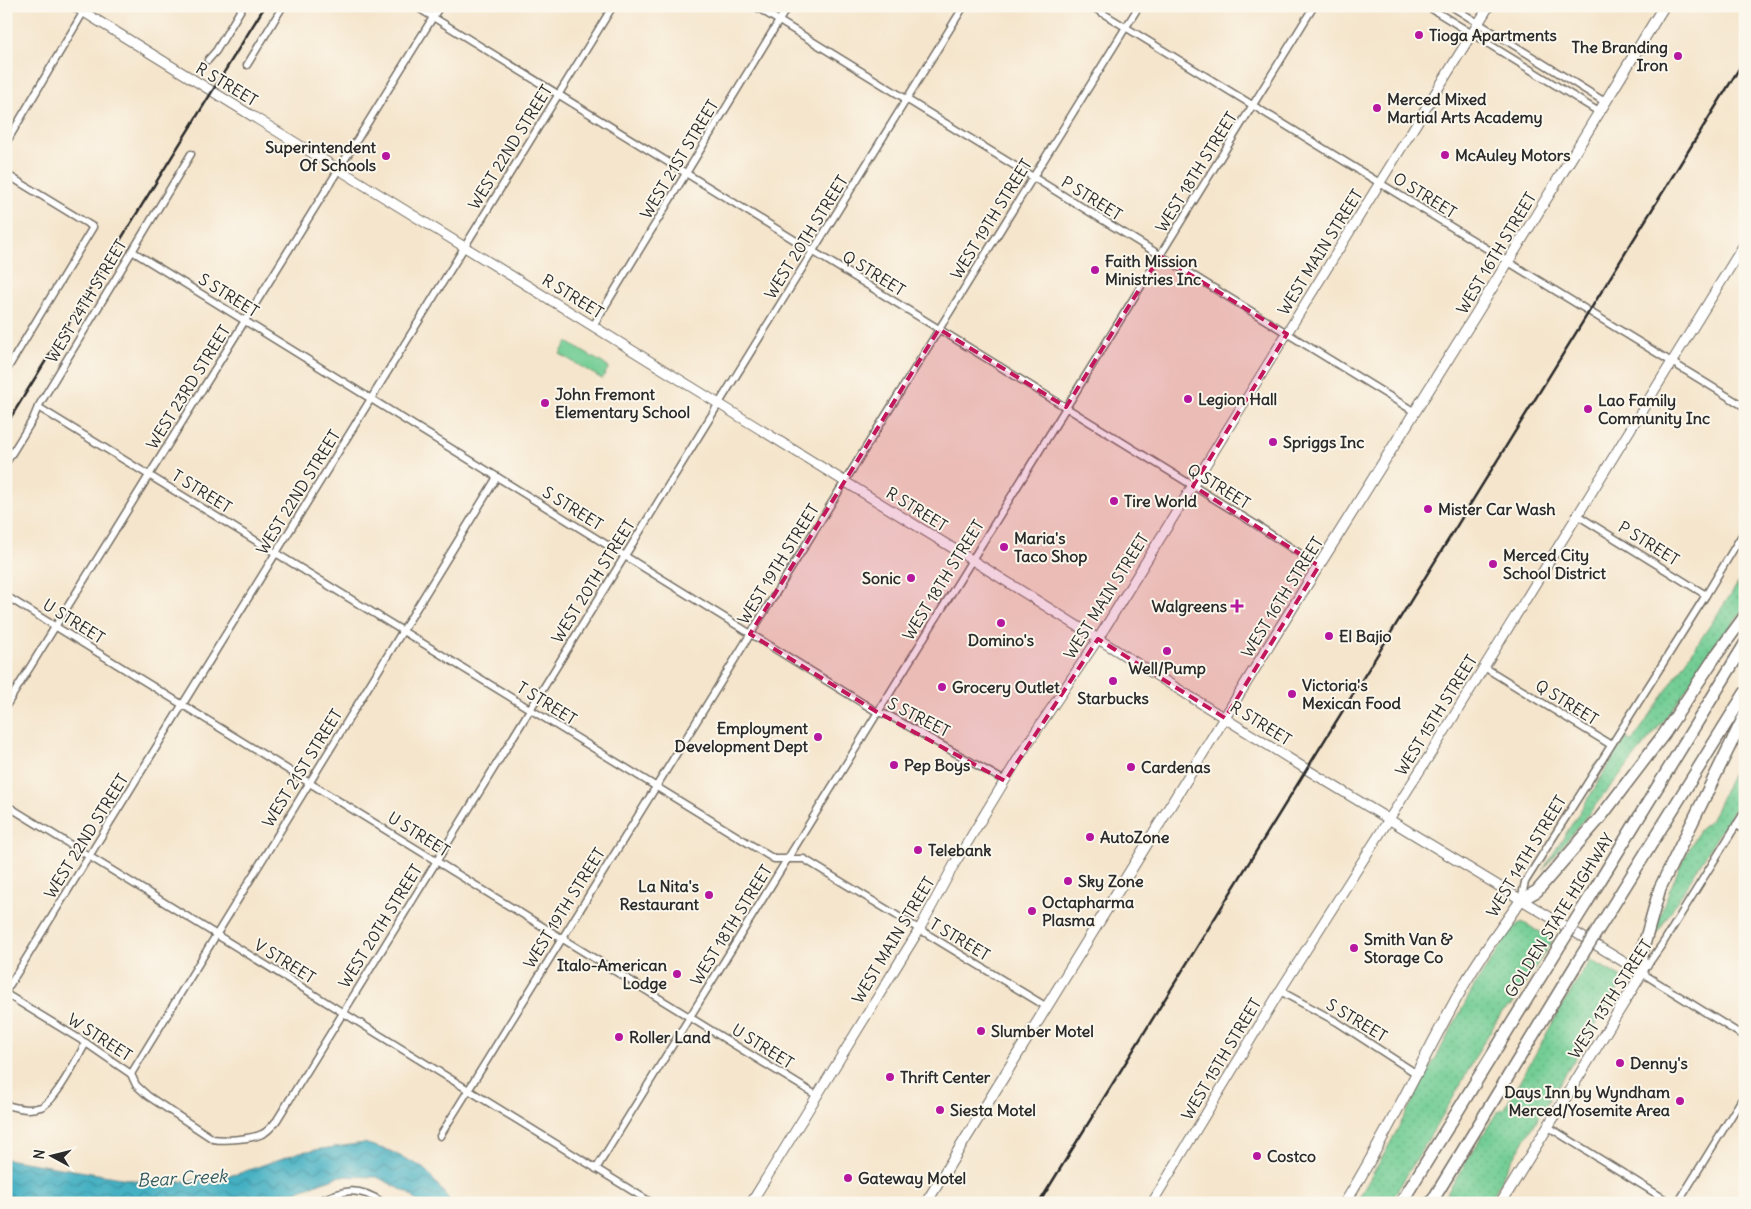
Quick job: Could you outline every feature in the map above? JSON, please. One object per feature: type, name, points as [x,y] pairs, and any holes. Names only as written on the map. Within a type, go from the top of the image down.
[{"type":"highway","points":[[1521,900],[1537,891],[1600,818],[1664,734],[1717,654],[1745,616]]},
{"type":"highway","name":"GOLDEN STATE HIGHWAY","points":[[1401,1203],[1745,644]]},
{"type":"highway","points":[[1431,1203],[1577,963],[1745,693]]},
{"type":"highway","points":[[1642,973],[1642,952],[1660,888],[1745,715]]},
{"type":"main road","name":"WEST 16TH STREET","points":[[926,1203],[1508,262],[1664,6]]},
{"type":"main road","name":"WEST 14TH STREET","points":[[1345,1203],[1367,1168],[1460,991],[1484,952],[1521,900]]},
{"type":"main road","name":"WEST 13TH STREET","points":[[1500,1203],[1642,973]]},
{"type":"street","name":"R STREET","points":[[74,6],[85,9],[212,92],[1745,1037]]},
{"type":"street","points":[[208,60],[243,6]]},
{"type":"street","points":[[247,65],[283,6]]},
{"type":"street","name":"Q STREET","points":[[414,6],[1193,486],[1319,566]]},
{"type":"street","name":"WEST 23RD STREET","points":[[6,706],[440,6]]},
{"type":"street","name":"WEST 22ND STREET","points":[[6,992],[613,6]]},
{"type":"street","name":"P STREET","points":[[754,6],[1415,412]]},
{"type":"street","name":"WEST 21ST STREET","points":[[593,326],[788,6]]},
{"type":"street","name":"WEST 20TH STREET","points":[[224,1141],[262,1135],[277,1120],[964,6]]},
{"type":"street","name":"O STREET","points":[[1091,6],[1745,407]]},
{"type":"street","name":"WEST 19TH STREET","points":[[440,1136],[1139,6]]},
{"type":"street","name":"WEST 18TH STREET","points":[[596,1168],[1314,6]]},
{"type":"street","points":[[1427,6],[1599,112]]},
{"type":"street","points":[[1451,6],[1605,102]]},
{"type":"street","name":"WEST MAIN STREET","points":[[750,1203],[919,930],[955,863],[1005,781],[1098,639],[1489,6]]},
{"type":"street","points":[[6,143],[85,9]]},
{"type":"street","name":"WEST 24TH STREET","points":[[6,463],[191,154]]},
{"type":"street","points":[[6,174],[93,227],[6,371]]},
{"type":"street","name":"WEST 15TH STREET","points":[[1152,1203],[1280,991],[1484,667],[1745,243]]},
{"type":"street","name":"S STREET","points":[[132,252],[877,712],[890,716],[1005,781]]},
{"type":"street","name":"T STREET","points":[[38,407],[774,859],[804,859],[1047,1007]]},
{"type":"street","name":"WEST 21ST STREET","points":[[130,1074],[497,477]]},
{"type":"street","name":"P STREET","points":[[1578,515],[1706,595]]},
{"type":"street","name":"WEST 14TH STREET","points":[[1521,900],[1526,882],[1745,530]]},
{"type":"street","name":"U STREET","points":[[6,596],[816,1095]]},
{"type":"street","name":"Q STREET","points":[[1484,667],[1611,745]]},
{"type":"street","name":"V STREET","points":[[6,806],[652,1203]]},
{"type":"street","name":"WEST 13TH STREET","points":[[1642,973],[1664,943],[1745,811]]},
{"type":"street","points":[[1736,825],[1745,830]]},
{"type":"street","name":"S STREET","points":[[1280,991],[1337,1022],[1417,1074]]},
{"type":"street","name":"W STREET","points":[[6,992],[130,1074],[136,1085],[148,1096],[213,1138],[224,1141]]},
{"type":"street","points":[[6,1105],[31,1110],[43,1106],[54,1097],[86,1044]]},
{"type":"street","points":[[1678,1203],[1745,1094]]},
{"type":"street","points":[[1547,1126],[1671,1203]]},
{"type":"street","points":[[315,1203],[335,1193],[351,1190],[370,1195],[384,1203]]},
{"type":"highlighted area","points":[[1160,256],[1287,334],[1193,486],[1319,566],[1225,718],[1098,639],[1005,781],[877,712],[750,634],[939,329],[1066,407]]},
{"type":"green space","points":[[567,342],[609,367],[602,379],[560,354]]},
{"type":"green space","points":[[1745,573],[1745,607],[1662,723],[1543,870],[1626,738],[1632,742]]},
{"type":"green space","points":[[1745,740],[1745,792],[1651,943],[1677,873],[1699,830],[1710,821],[1732,775]]},
{"type":"green space","points":[[1522,922],[1553,939],[1512,1005],[1502,1012],[1390,1203],[1356,1203],[1476,983],[1513,928]]},
{"type":"green space","points":[[1591,960],[1622,978],[1622,983],[1503,1175],[1490,1203],[1441,1203],[1497,1112],[1504,1108]]},
{"type":"water","points":[[364,1143],[390,1151],[424,1168],[452,1203],[418,1203],[410,1194],[377,1177],[340,1176],[263,1203],[42,1203],[6,1196],[6,1159],[140,1181],[177,1182],[237,1174],[300,1152]]},
{"type":"railway","points":[[6,425],[265,6]]},
{"type":"railway","points":[[1039,1203],[1745,59]]},
{"type":"place","name":"Tioga Apartments","points":[[1419,35]]},
{"type":"place","name":"The Branding Iron","points":[[1678,56]]},
{"type":"place","name":"Merced Mixed Martial Arts Academy","points":[[1377,108]]},
{"type":"place","name":"McAuley Motors","points":[[1445,155]]},
{"type":"place","name":"Superintendent Of Schools","points":[[386,156]]},
{"type":"place","name":"Faith Mission Ministries Inc","points":[[1095,270]]},
{"type":"place","name":"Legion Hall","points":[[1188,399]]},
{"type":"place","name":"John Fremont Elementary School","points":[[545,403]]},
{"type":"place","name":"Lao Family Community Inc","points":[[1588,409]]},
{"type":"place","name":"Spriggs Inc","points":[[1273,442]]},
{"type":"place","name":"Tire World","points":[[1114,501]]},
{"type":"place","name":"Mister Car Wash","points":[[1428,509]]},
{"type":"place","name":"Maria's Taco Shop","points":[[1004,547]]},
{"type":"place","name":"Merced City School District","points":[[1493,564]]},
{"type":"place","name":"Sonic","points":[[911,578]]},
{"type":"place","name":"Walgreens","points":[[1237,606]]},
{"type":"place","name":"Domino's","points":[[1001,623]]},
{"type":"place","name":"El Bajio","points":[[1329,636]]},
{"type":"place","name":"Well/Pump","points":[[1167,651]]},
{"type":"place","name":"Starbucks","points":[[1113,681]]},
{"type":"place","name":"Grocery Outlet","points":[[942,687]]},
{"type":"place","name":"Victoria's Mexican Food","points":[[1292,694]]},
{"type":"place","name":"Employment Development Dept","points":[[818,737]]},
{"type":"place","name":"Pep Boys","points":[[894,765]]},
{"type":"place","name":"Cardenas","points":[[1131,767]]},
{"type":"place","name":"AutoZone","points":[[1090,837]]},
{"type":"place","name":"Telebank","points":[[918,850]]},
{"type":"place","name":"Sky Zone","points":[[1068,881]]},
{"type":"place","name":"La Nita's Restaurant","points":[[709,895]]},
{"type":"place","name":"Octapharma Plasma","points":[[1032,911]]},
{"type":"place","name":"Smith Van & Storage Co","points":[[1354,948]]},
{"type":"place","name":"Italo-American Lodge","points":[[677,974]]},
{"type":"place","name":"Slumber Motel","points":[[981,1031]]},
{"type":"place","name":"Roller Land","points":[[619,1037]]},
{"type":"place","name":"Denny's","points":[[1620,1063]]},
{"type":"place","name":"Thrift Center","points":[[890,1077]]},
{"type":"place","name":"Days Inn by Wyndham Merced/Yosemite Area","points":[[1680,1101]]},
{"type":"place","name":"Siesta Motel","points":[[940,1110]]},
{"type":"place","name":"Costco","points":[[1257,1156]]},
{"type":"place","name":"Gateway Motel","points":[[848,1178]]},
{"type":"water label","name":"Bear Creek","points":[[182,1178]]}]
